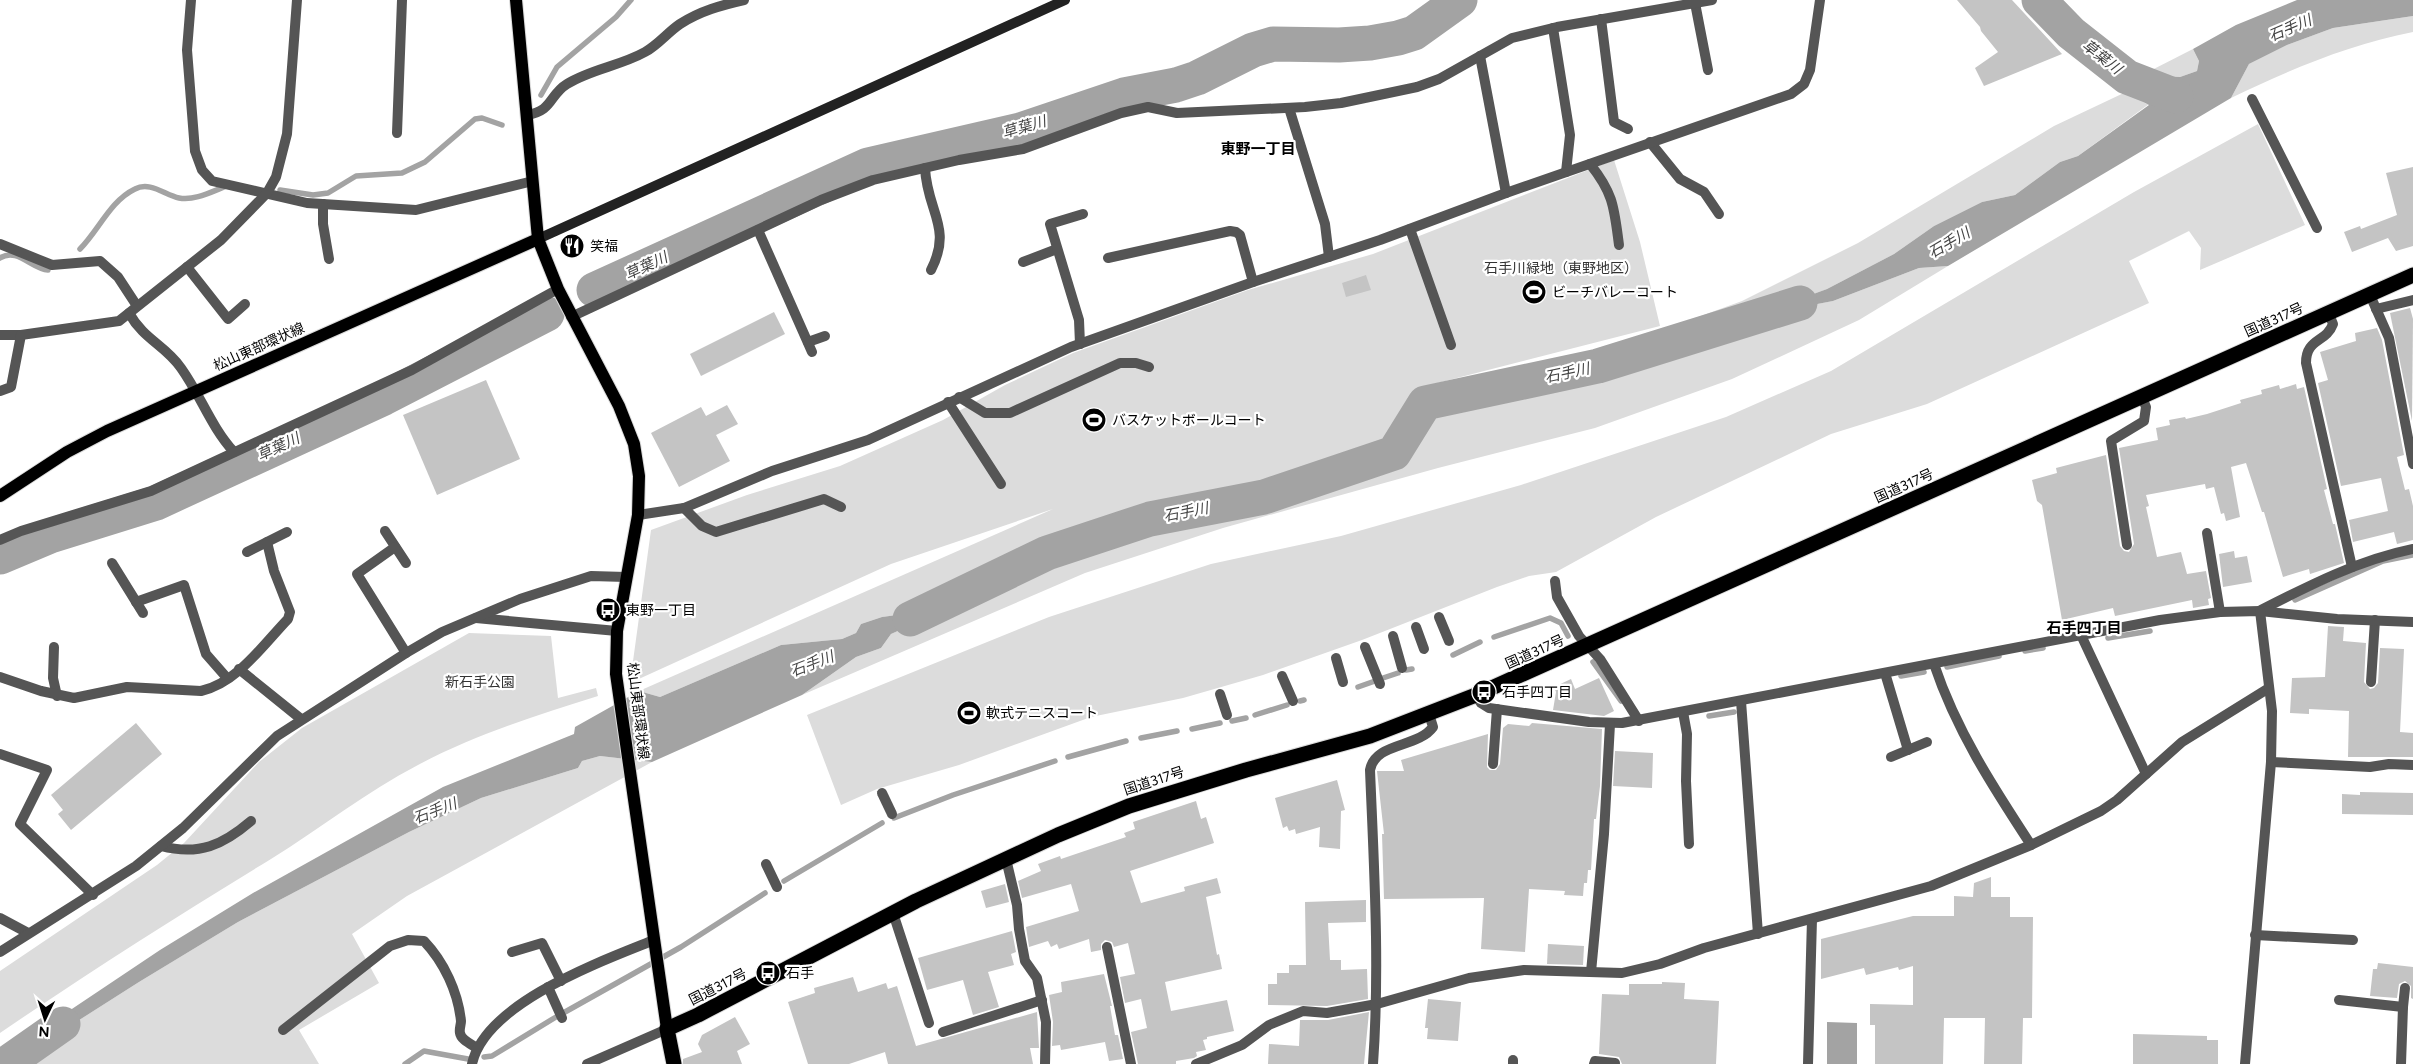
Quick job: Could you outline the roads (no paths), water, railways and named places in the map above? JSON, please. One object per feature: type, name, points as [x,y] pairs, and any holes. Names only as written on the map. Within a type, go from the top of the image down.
[{"type":"highway","name":"国道317号","points":[[667,1028],[698,1016],[893,913],[1006,859],[1129,806],[1246,770],[1370,736],[1476,695],[2329,314],[2373,302],[2413,275]]},
{"type":"highway","points":[[667,1028],[674,1064]]},
{"type":"main road","name":"松山東部環状線","points":[[516,0],[538,239],[571,317],[619,406],[634,444],[639,476],[638,515],[617,631],[617,686],[637,808],[667,1028]]},
{"type":"main road","name":"松山東部環状線","points":[[0,496],[67,452],[195,392],[538,239]]},
{"type":"street","points":[[191,0],[188,50],[195,151],[202,170],[212,181],[267,193],[292,201],[416,210],[533,181]]},
{"type":"street","points":[[0,335],[21,335],[119,321],[221,240],[267,193],[276,177],[287,134],[297,0]]},
{"type":"street","points":[[397,133],[402,0]]},
{"type":"street","points":[[527,115],[540,113],[565,85],[645,52],[662,41],[679,24],[716,4],[744,0]]},
{"type":"street","points":[[538,239],[1065,0]]},
{"type":"street","points":[[571,317],[821,200],[873,180],[1023,149],[1121,113],[1148,107],[1177,113],[1289,108],[1341,103],[1417,87],[1438,79],[1512,38],[1553,28],[1712,0]]},
{"type":"street","points":[[638,515],[684,508],[772,471],[868,440],[948,402],[1080,344],[1791,94],[1804,84],[1810,70],[1820,0]]},
{"type":"street","points":[[1694,3],[1708,70]]},
{"type":"street","points":[[1601,19],[1614,122],[1628,128]]},
{"type":"street","points":[[1553,28],[1570,135],[1566,172]]},
{"type":"street","points":[[1480,56],[1506,193]]},
{"type":"street","points":[[2252,99],[2317,228]]},
{"type":"street","points":[[1289,108],[1325,224],[1329,257]]},
{"type":"street","points":[[1650,142],[1680,179],[1704,192],[1719,214]]},
{"type":"street","points":[[1590,164],[1605,183],[1613,201],[1619,246]]},
{"type":"street","points":[[925,168],[926,187],[941,234],[939,255],[931,270]]},
{"type":"street","points":[[323,204],[323,224],[329,259]]},
{"type":"street","points":[[1080,344],[1079,320],[1050,224],[1083,214]]},
{"type":"street","points":[[1410,229],[1451,345]]},
{"type":"street","points":[[758,230],[810,347],[825,336]]},
{"type":"street","points":[[1108,258],[1230,231],[1240,235],[1253,282]]},
{"type":"street","points":[[0,244],[52,266],[100,261],[118,277],[146,337],[169,352],[195,392],[219,436],[234,452]]},
{"type":"street","points":[[1023,262],[1057,249]]},
{"type":"street","points":[[187,266],[228,319],[244,304]]},
{"type":"street","points":[[0,540],[21,531],[151,491],[412,370],[558,289]]},
{"type":"street","points":[[2413,300],[2373,302],[2389,338],[2413,464]]},
{"type":"street","points":[[2329,314],[2333,324],[2330,330],[2306,352],[2306,363],[2352,567]]},
{"type":"street","points":[[0,391],[10,387],[21,335]]},
{"type":"street","points":[[959,398],[985,413],[1010,413],[1120,363],[1136,363],[1148,367]]},
{"type":"street","points":[[2127,545],[2111,441],[2144,421],[2146,407],[2142,397]]},
{"type":"street","points":[[948,402],[1001,484]]},
{"type":"street","points":[[684,508],[702,526],[716,532],[824,499],[841,507]]},
{"type":"street","points":[[385,531],[406,563]]},
{"type":"street","points":[[247,552],[287,532]]},
{"type":"street","points":[[2206,533],[2220,612]]},
{"type":"street","points":[[0,677],[57,696],[74,698],[110,689],[141,686],[202,691],[213,689],[252,659],[288,619],[290,612],[274,571],[267,542]]},
{"type":"street","points":[[395,547],[357,574],[406,653]]},
{"type":"street","points":[[2260,611],[2320,579],[2386,554],[2413,549]]},
{"type":"street","points":[[112,563],[143,612]]},
{"type":"street","points":[[0,952],[28,933],[93,895],[161,846],[208,806],[258,754],[301,719],[406,653],[442,632],[520,599],[591,576],[626,576]]},
{"type":"street","points":[[1555,581],[1557,596],[1579,636],[1600,659],[1639,721]]},
{"type":"street","points":[[136,602],[184,585],[206,654],[227,678]]},
{"type":"street","points":[[2245,1064],[2271,762],[2272,711],[2260,611]]},
{"type":"street","points":[[1476,695],[1481,703],[1497,709],[1610,724],[1639,721],[2082,635],[2220,612],[2260,611],[2413,622]]},
{"type":"street","points":[[474,618],[617,631]]},
{"type":"street","points":[[1439,618],[1449,641]]},
{"type":"street","points":[[2372,682],[2375,620]]},
{"type":"street","points":[[1416,627],[1424,649]]},
{"type":"street","points":[[2082,635],[2146,774]]},
{"type":"street","points":[[1393,636],[1402,668]]},
{"type":"street","points":[[54,647],[52,678],[57,696]]},
{"type":"street","points":[[1365,647],[1380,684]]},
{"type":"street","points":[[1336,658],[1343,682]]},
{"type":"street","points":[[1934,664],[1942,688],[1978,764],[2031,845]]},
{"type":"street","points":[[239,669],[301,719]]},
{"type":"street","points":[[1885,673],[1908,750]]},
{"type":"street","points":[[1282,676],[1293,701]]},
{"type":"street","points":[[1196,1064],[1242,1045],[1269,1025],[1303,1011],[1328,1013],[1377,1004],[1469,978],[1515,971],[1622,973],[1660,964],[1704,948],[1931,886],[2031,845],[2101,810],[2117,800],[2182,742],[2269,688]]},
{"type":"street","points":[[1220,694],[1227,715]]},
{"type":"street","points":[[1741,701],[1758,934]]},
{"type":"street","points":[[1493,764],[1497,709]]},
{"type":"street","points":[[1683,712],[1687,734],[1686,781],[1689,844]]},
{"type":"street","points":[[1373,1064],[1377,1004],[1377,932],[1370,770],[1372,761],[1380,754],[1428,735],[1433,727],[1429,714]]},
{"type":"street","points":[[1591,972],[1604,834],[1610,724]]},
{"type":"street","points":[[1891,757],[1927,742]]},
{"type":"street","points":[[0,754],[47,770],[20,824],[93,895]]},
{"type":"street","points":[[2271,762],[2370,767],[2389,764],[2413,765]]},
{"type":"street","points":[[882,794],[892,814]]},
{"type":"street","points":[[161,846],[171,849],[206,849],[232,837],[251,821]]},
{"type":"street","points":[[1006,859],[1017,905],[1025,961],[1037,978],[1042,1000],[1046,1022],[1044,1064]]},
{"type":"street","points":[[766,864],[777,887]]},
{"type":"street","points":[[893,913],[930,1023]]},
{"type":"street","points":[[0,918],[28,933]]},
{"type":"street","points":[[1808,1064],[1812,919]]},
{"type":"street","points":[[2255,935],[2353,940]]},
{"type":"street","points":[[283,1030],[390,946],[408,940],[424,941],[434,952],[455,991],[461,1022],[460,1034],[465,1041],[477,1048]]},
{"type":"street","points":[[472,1064],[477,1048],[501,1022],[535,994],[588,967],[654,940]]},
{"type":"street","points":[[512,952],[542,944],[561,981]]},
{"type":"street","points":[[1107,947],[1131,1064]]},
{"type":"street","points":[[548,987],[562,1018]]},
{"type":"street","points":[[2401,1064],[2404,988]]},
{"type":"street","points":[[943,1032],[1042,1000]]},
{"type":"street","points":[[2339,1000],[2404,1007]]},
{"type":"street","points":[[587,1064],[667,1028]]},
{"type":"street","points":[[1594,1064],[1594,1061],[1615,1063]]},
{"type":"water","points":[[2297,0],[2413,0],[2413,16],[2333,28],[2287,45],[2249,64],[2231,98],[1948,266],[1919,268],[1833,301],[1754,316],[1827,289],[1894,254],[1934,226],[1982,202],[2015,195],[2060,162],[2078,156],[2149,105],[2128,91],[2142,75],[2180,77],[2197,71],[2199,61],[2193,49],[2236,25]]},
{"type":"water","points":[[954,597],[945,610],[891,634],[881,648],[856,657],[802,695],[652,762],[600,756],[582,761],[578,768],[481,798],[409,832],[238,922],[51,1038],[23,1050],[42,1029],[160,950],[253,893],[443,787],[574,734],[575,727],[639,691],[660,697],[781,645],[842,639],[856,633],[861,624],[882,617],[904,614]]},
{"type":"water","points":[[1827,1022],[1857,1023],[1857,1064],[1827,1064]]},
{"type":"waterway","points":[[541,95],[557,67],[616,17],[631,0]]},
{"type":"waterway","name":"草葉川","points":[[594,290],[868,165],[1020,130],[1124,95],[1176,85],[1197,78],[1253,50],[1273,44],[1339,45],[1370,43],[1398,38],[1414,33],[1460,0]]},
{"type":"waterway","name":"草葉川","points":[[2039,0],[2071,33],[2127,77],[2176,96]]},
{"type":"waterway","points":[[280,190],[313,195],[328,193],[356,176],[402,173],[425,162],[475,119],[482,118],[502,125]]},
{"type":"waterway","points":[[80,249],[112,208],[126,194],[135,189],[141,187],[152,188],[185,199],[224,187]]},
{"type":"waterway","points":[[0,258],[12,255],[48,270]]},
{"type":"waterway","name":"石手川","points":[[910,619],[1047,553],[1150,519],[1264,497],[1394,453],[1425,403],[1598,366],[1800,303]]},
{"type":"waterway","name":"草葉川","points":[[0,557],[50,536],[156,503],[384,398],[547,314]]},
{"type":"waterway","points":[[2295,600],[2383,561],[2413,555]]},
{"type":"waterway","points":[[1494,637],[1550,618],[1561,623],[1568,636]]},
{"type":"waterway","points":[[2108,638],[2150,631]]},
{"type":"waterway","points":[[1453,655],[1480,642]]},
{"type":"waterway","points":[[2025,651],[2043,648]]},
{"type":"waterway","points":[[1947,667],[1999,656]]},
{"type":"waterway","points":[[1593,662],[1621,701]]},
{"type":"waterway","points":[[1406,670],[1412,669]]},
{"type":"waterway","points":[[1901,676],[1924,672]]},
{"type":"waterway","points":[[1383,678],[1398,673]]},
{"type":"waterway","points":[[1358,687],[1375,681]]},
{"type":"waterway","points":[[1300,701],[1304,700]]},
{"type":"waterway","points":[[1255,715],[1287,705]]},
{"type":"waterway","points":[[1709,716],[1734,712]]},
{"type":"waterway","points":[[1232,721],[1246,718]]},
{"type":"waterway","points":[[1192,729],[1220,723]]},
{"type":"waterway","points":[[1141,738],[1177,731]]},
{"type":"waterway","points":[[1068,757],[1126,741]]},
{"type":"waterway","points":[[894,818],[953,795],[1055,761]]},
{"type":"waterway","points":[[784,881],[882,823]]},
{"type":"waterway","points":[[565,1012],[681,947],[765,893]]},
{"type":"waterway","points":[[484,1057],[492,1056],[556,1017]]},
{"type":"waterway","name":"石手川","points":[[6,1064],[63,1024]]},
{"type":"waterway","points":[[405,1064],[424,1051],[468,1059]]},
{"type":"place","name":"笑福","points":[[572,246]]},
{"type":"place","name":"ビーチバレーコート","points":[[1534,292]]},
{"type":"place","name":"バスケットボールコート","points":[[1094,420]]},
{"type":"place","name":"東野一丁目","points":[[608,610]]},
{"type":"place","name":"石手四丁目","points":[[1484,692]]},
{"type":"place","name":"軟式テニスコート","points":[[969,713]]},
{"type":"place","name":"石手","points":[[768,973]]},
{"type":"district","name":"東野一丁目","points":[[1258,149]]},
{"type":"district","name":"石手四丁目","points":[[2084,628]]},
{"type":"park label","name":"石手川緑地（東野地区）","points":[[1561,268]]},
{"type":"park label","name":"新石手公園","points":[[480,682]]}]
